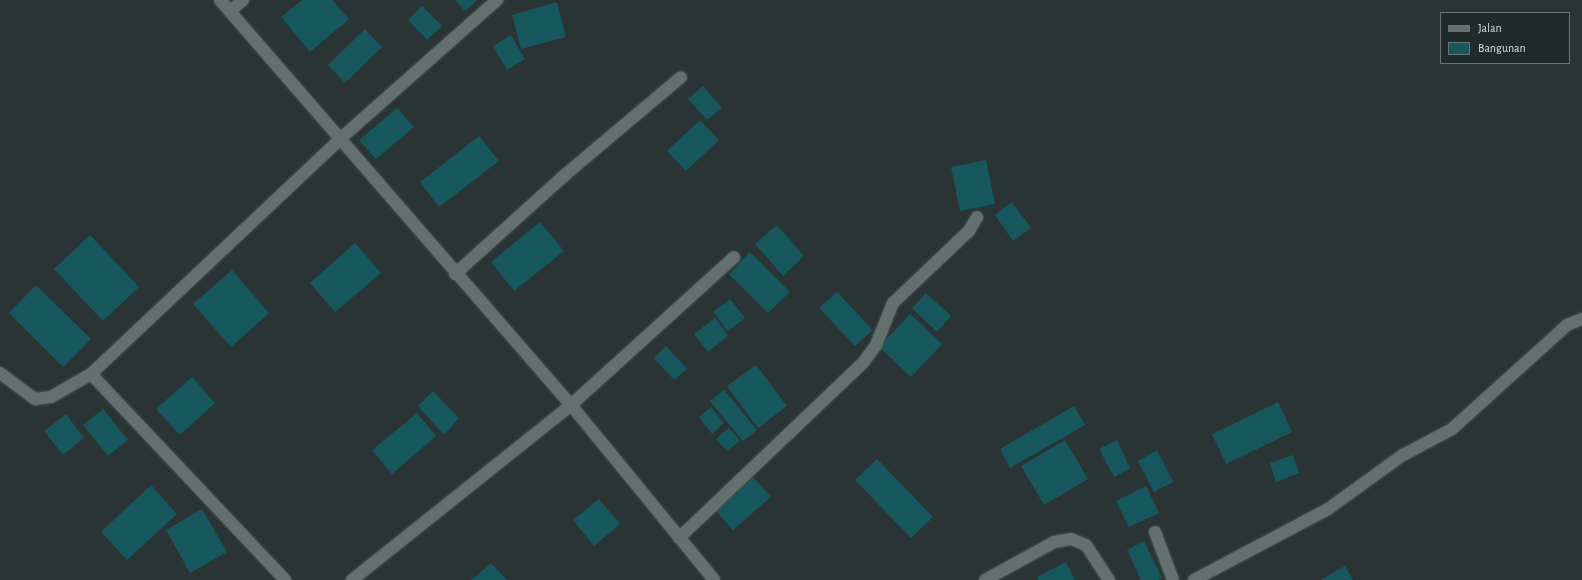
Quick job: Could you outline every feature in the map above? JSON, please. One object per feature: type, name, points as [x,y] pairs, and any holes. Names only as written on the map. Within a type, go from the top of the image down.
[{"type":"street","points":[[220,0],[455,274],[571,405],[714,580]]},
{"type":"street","points":[[230,11],[243,0]]},
{"type":"street","points":[[0,373],[35,399],[50,397],[91,374],[340,139],[497,0]]},
{"type":"street","points":[[455,274],[572,169],[681,77]]},
{"type":"street","points":[[679,538],[863,363],[876,345],[893,304],[969,231],[978,217]]},
{"type":"street","points":[[352,580],[571,405],[734,257]]},
{"type":"street","points":[[1194,580],[1328,509],[1403,455],[1452,429],[1567,325],[1582,319]]},
{"type":"street","points":[[91,374],[284,580]]},
{"type":"street","points":[[1155,532],[1173,580]]},
{"type":"street","points":[[985,580],[1054,542],[1071,539],[1086,545],[1109,580]]},
{"type":"building","points":[[302,0],[332,0],[349,19],[310,52],[281,17]]},
{"type":"building","points":[[455,0],[477,0],[465,11]]},
{"type":"building","points":[[557,2],[566,37],[521,49],[512,15]]},
{"type":"building","points":[[422,6],[442,26],[427,40],[408,20]]},
{"type":"building","points":[[365,29],[382,47],[345,83],[328,65]]},
{"type":"building","points":[[511,35],[525,59],[507,70],[493,46]]},
{"type":"building","points":[[703,86],[722,108],[707,120],[688,99]]},
{"type":"building","points":[[397,108],[414,127],[376,159],[359,140]]},
{"type":"building","points":[[700,120],[719,140],[686,171],[667,151]]},
{"type":"building","points":[[479,136],[499,161],[439,207],[420,182]]},
{"type":"building","points":[[986,160],[995,204],[960,211],[951,167]]},
{"type":"building","points":[[1012,202],[1031,228],[1013,241],[995,215]]},
{"type":"building","points":[[540,222],[564,251],[514,291],[491,262]]},
{"type":"building","points":[[777,225],[804,256],[783,276],[755,244]]},
{"type":"building","points":[[90,235],[139,287],[103,321],[54,269]]},
{"type":"building","points":[[355,243],[381,273],[335,312],[310,283]]},
{"type":"building","points":[[750,252],[790,292],[768,313],[729,274]]},
{"type":"building","points":[[232,270],[269,313],[231,347],[193,304]]},
{"type":"building","points":[[36,285],[91,339],[63,367],[9,313]]},
{"type":"building","points":[[837,292],[873,330],[855,346],[819,308]]},
{"type":"building","points":[[926,293],[951,316],[937,332],[912,308]]},
{"type":"building","points":[[730,299],[745,318],[728,331],[713,312]]},
{"type":"building","points":[[910,314],[942,344],[911,377],[879,347]]},
{"type":"building","points":[[715,318],[728,336],[708,352],[694,334]]},
{"type":"building","points":[[666,346],[687,369],[674,380],[654,358]]},
{"type":"building","points":[[756,365],[787,406],[758,428],[727,386]]},
{"type":"building","points":[[192,377],[215,403],[180,435],[156,409]]},
{"type":"building","points":[[724,390],[757,430],[743,441],[710,401]]},
{"type":"building","points":[[433,391],[459,418],[444,435],[418,406]]},
{"type":"building","points":[[1278,402],[1292,432],[1226,464],[1212,434]]},
{"type":"building","points":[[1074,406],[1085,425],[1010,468],[1000,449]]},
{"type":"building","points":[[711,407],[724,423],[712,434],[699,417]]},
{"type":"building","points":[[103,409],[128,440],[108,456],[83,425]]},
{"type":"building","points":[[417,413],[436,436],[392,474],[372,450]]},
{"type":"building","points":[[66,414],[84,438],[63,455],[44,431]]},
{"type":"building","points":[[729,428],[740,441],[727,451],[716,439]]},
{"type":"building","points":[[1065,440],[1088,479],[1044,505],[1021,466]]},
{"type":"building","points":[[1117,440],[1130,468],[1114,477],[1099,449]]},
{"type":"building","points":[[1157,450],[1173,482],[1154,492],[1138,461]]},
{"type":"building","points":[[1293,455],[1299,473],[1276,482],[1270,463]]},
{"type":"building","points":[[877,459],[933,517],[911,538],[855,480]]},
{"type":"building","points":[[753,477],[771,497],[733,530],[716,511]]},
{"type":"building","points":[[151,485],[177,514],[127,560],[101,532]]},
{"type":"building","points":[[1146,486],[1159,513],[1129,527],[1116,501]]},
{"type":"building","points":[[599,499],[620,524],[594,546],[573,520]]},
{"type":"building","points":[[202,509],[227,552],[190,573],[166,530]]},
{"type":"building","points":[[1144,541],[1162,578],[1158,580],[1141,580],[1127,550]]},
{"type":"building","points":[[1066,562],[1075,580],[1038,580],[1037,577]]},
{"type":"building","points":[[491,563],[507,580],[471,580]]},
{"type":"building","points":[[1345,566],[1353,580],[1321,580]]}]
